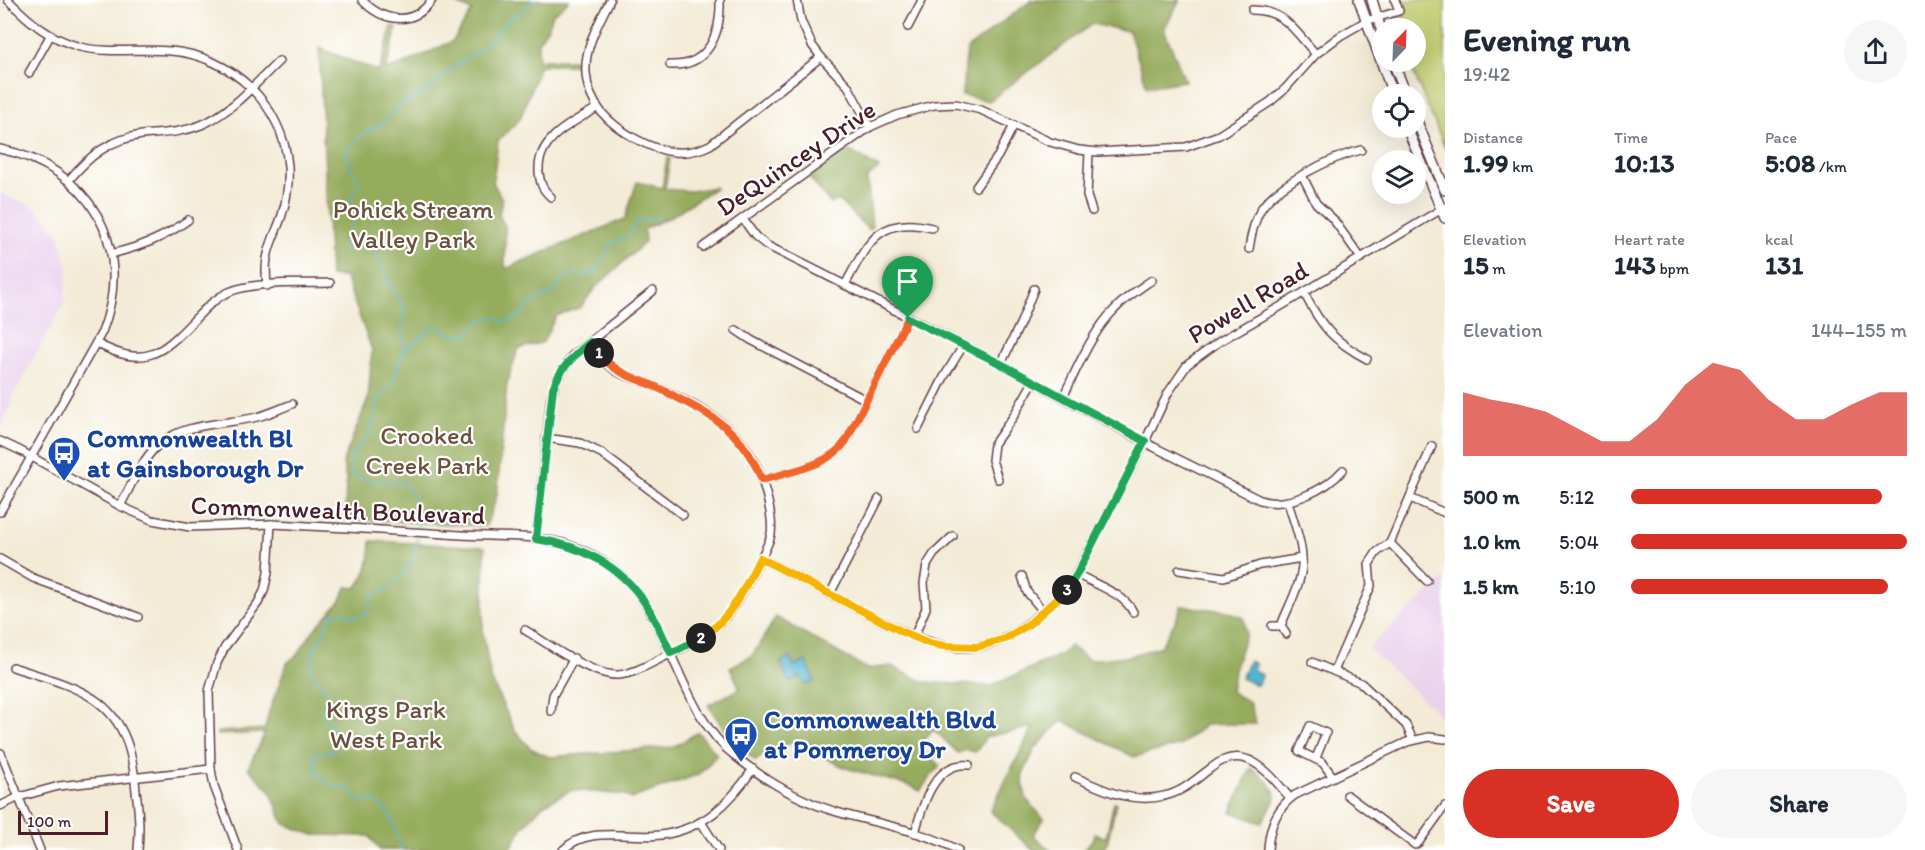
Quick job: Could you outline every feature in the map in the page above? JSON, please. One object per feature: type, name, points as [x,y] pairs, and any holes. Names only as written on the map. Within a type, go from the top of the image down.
[{"type":"main road","points":[[1359,0],[1389,84]]},
{"type":"main road","points":[[1371,0],[1377,18]]},
{"type":"main road","points":[[1412,138],[1443,208],[1445,218]]},
{"type":"main road","points":[[1424,138],[1445,190]]},
{"type":"street","points":[[8,0],[27,19],[50,36],[76,46],[95,50],[167,50],[194,54],[223,66],[251,88],[277,124],[288,167],[286,200],[267,259],[267,286]]},
{"type":"street","points":[[362,0],[381,15],[400,18],[415,15],[432,0]]},
{"type":"street","points":[[610,0],[590,42],[586,58],[586,80],[597,108],[617,128],[651,147],[672,152],[693,151],[715,142],[821,57]]},
{"type":"street","points":[[670,65],[679,66],[691,63],[709,47],[720,21],[720,0]]},
{"type":"street","points":[[797,0],[806,33],[821,57],[848,86],[870,127]]},
{"type":"street","points":[[908,27],[922,0]]},
{"type":"street","name":"DeQuincey Drive","points":[[1377,18],[1399,11],[1395,0]]},
{"type":"street","points":[[1252,10],[1270,11],[1282,18],[1316,54]]},
{"type":"street","name":"DeQuincey Drive","points":[[703,247],[870,127],[917,108],[948,104],[965,105],[1061,146],[1089,152],[1186,147],[1209,140],[1270,102],[1285,89],[1316,54],[1340,36],[1372,19]]},
{"type":"street","points":[[29,73],[50,36]]},
{"type":"street","points":[[69,180],[90,158],[109,144],[131,136],[173,133],[200,126],[227,110],[279,60]]},
{"type":"street","points":[[551,197],[544,191],[540,180],[539,166],[544,148],[559,132],[597,108]]},
{"type":"street","points":[[976,187],[998,156],[1014,124]]},
{"type":"street","points":[[0,149],[35,159],[52,167],[69,180],[86,198],[104,231],[111,254],[114,276],[112,299],[107,318],[96,343],[0,512]]},
{"type":"street","points":[[1249,249],[1254,226],[1262,207],[1276,194],[1302,175],[1349,153],[1361,150]]},
{"type":"street","points":[[1089,152],[1087,196],[1092,211]]},
{"type":"street","points":[[1302,175],[1316,203],[1333,219],[1360,258]]},
{"type":"street","name":"Powell Road","points":[[760,558],[914,637],[944,646],[969,648],[986,645],[1014,634],[1063,594],[1077,574],[1168,393],[1187,365],[1220,341],[1443,208]]},
{"type":"street","points":[[742,219],[755,236],[766,245],[1001,364],[1260,500],[1276,504],[1288,502],[1329,483],[1343,470]]},
{"type":"street","points":[[111,254],[152,242],[188,220]]},
{"type":"street","points":[[845,285],[865,248],[880,233],[905,224],[932,228]]},
{"type":"street","points":[[1063,397],[1095,334],[1108,316],[1152,280]]},
{"type":"street","points":[[96,343],[125,355],[140,356],[155,353],[177,338],[208,306],[221,296],[237,289],[330,283]]},
{"type":"street","points":[[1001,364],[1034,290]]},
{"type":"street","points":[[536,539],[551,397],[556,379],[569,360],[653,291]]},
{"type":"street","points":[[1304,292],[1327,331],[1346,348],[1367,358]]},
{"type":"street","points":[[762,480],[820,462],[830,457],[846,441],[908,318]]},
{"type":"street","points":[[736,330],[866,400]]},
{"type":"street","points":[[525,630],[601,673],[620,675],[633,671],[704,637],[723,620],[739,600],[769,540],[771,527],[762,480],[746,448],[724,424],[707,413],[662,390],[618,372],[590,342]]},
{"type":"street","points":[[918,429],[944,377],[963,346]]},
{"type":"street","points":[[998,479],[992,460],[994,444],[1033,382]]},
{"type":"street","points":[[120,506],[149,455],[169,437],[189,429],[258,417],[292,404]]},
{"type":"street","points":[[546,438],[580,443],[601,453],[683,515]]},
{"type":"street","name":"Commonwealth Boulevard","points":[[0,441],[120,506],[152,520],[180,526],[271,524],[536,539],[578,549],[600,560],[618,573],[634,588],[646,604],[699,712],[709,729],[725,748],[753,770],[788,792],[813,804],[915,833],[958,850]]},
{"type":"street","points":[[1334,671],[1371,586],[1369,564],[1377,552],[1390,543],[1432,446]]},
{"type":"street","points":[[1410,498],[1445,513]]},
{"type":"street","points":[[830,594],[879,499]]},
{"type":"street","points":[[1281,626],[1301,573],[1302,558],[1288,502]]},
{"type":"street","points":[[238,850],[217,797],[211,769],[208,704],[212,678],[225,647],[258,603],[264,591],[268,573],[271,524]]},
{"type":"street","points":[[914,637],[926,608],[924,583],[927,565],[934,554],[952,536]]},
{"type":"street","points":[[1390,543],[1427,581]]},
{"type":"street","points":[[1179,570],[1224,577],[1260,565],[1302,558]]},
{"type":"street","points":[[0,559],[33,578],[138,617]]},
{"type":"street","points":[[1077,574],[1124,600],[1133,612]]},
{"type":"street","points":[[1022,576],[1027,592],[1043,611]]},
{"type":"street","points":[[1272,626],[1281,626]]},
{"type":"street","points":[[1281,626],[1286,634]]},
{"type":"street","points":[[551,711],[553,695],[573,658]]},
{"type":"street","points":[[1312,662],[1361,683],[1406,725],[1413,740]]},
{"type":"street","points":[[13,667],[80,691],[104,706],[117,721],[131,752],[135,776],[139,818],[138,850]]},
{"type":"street","points":[[1316,758],[1326,733],[1310,726],[1299,751],[1323,763],[1333,777]]},
{"type":"street","points":[[1268,850],[1268,839],[1273,822],[1290,798],[1413,740],[1429,737],[1445,740]]},
{"type":"street","points":[[1,753],[40,850]]},
{"type":"street","points":[[1075,777],[1118,796],[1153,798],[1178,791],[1194,782],[1216,764],[1242,758],[1255,762],[1268,771],[1290,798]]},
{"type":"street","points":[[915,833],[924,802],[934,784],[952,766],[969,765]]},
{"type":"street","points":[[0,806],[19,797],[59,786],[211,769]]},
{"type":"street","points":[[563,850],[571,843],[588,836],[660,835],[679,831],[701,822],[729,801],[753,770]]},
{"type":"street","points":[[1347,795],[1415,845],[1445,806]]},
{"type":"street","points":[[701,822],[719,850]]},
{"type":"shaded area","points":[[0,193],[36,208],[59,235],[68,268],[64,303],[12,398],[2,428],[0,427]]},
{"type":"shaded area","points":[[1445,578],[1445,720],[1368,648]]},
{"type":"green space","points":[[449,0],[569,0],[552,15],[549,26],[538,42],[538,60],[578,60],[578,65],[540,65],[520,119],[498,141],[493,182],[502,199],[499,215],[505,226],[505,265],[507,269],[625,219],[637,182],[662,188],[667,158],[670,158],[665,189],[691,191],[716,187],[670,217],[644,229],[645,242],[594,289],[581,307],[556,316],[543,342],[518,349],[507,383],[497,495],[486,526],[345,519],[346,479],[343,462],[368,399],[372,350],[345,277],[330,276],[319,48],[379,72],[392,26],[397,27],[386,70],[402,65],[453,41],[472,11]]},
{"type":"green space","points":[[1032,0],[1180,0],[1164,29],[1185,81],[1147,87],[1129,31],[1092,24],[989,101],[962,95],[967,49]]},
{"type":"green space","points":[[1398,0],[1445,0],[1445,148],[1426,103],[1426,84],[1418,84],[1413,72],[1426,72],[1426,18],[1402,18],[1404,17]]},
{"type":"green space","points":[[846,149],[879,168],[867,178],[872,227],[869,230],[838,200],[831,204],[809,177]]},
{"type":"green space","name":"Kings Park West Park","points":[[371,541],[485,547],[483,633],[491,679],[514,729],[530,748],[549,757],[674,747],[698,732],[717,755],[699,774],[631,799],[625,795],[571,790],[543,805],[522,828],[510,850],[380,850],[369,836],[314,835],[284,824],[270,790],[248,768],[265,733],[217,735],[217,732],[265,729],[287,663],[298,654],[313,631],[341,600],[346,587],[356,588],[364,577],[368,566]]},
{"type":"green space","points":[[1181,606],[1227,611],[1244,618],[1246,634],[1234,670],[1231,692],[1249,702],[1256,724],[1205,725],[1181,745],[1134,757],[1062,720],[1035,749],[1022,776],[1026,799],[1044,819],[1033,835],[1050,850],[1033,850],[990,811],[1033,727],[986,737],[976,752],[967,750],[958,753],[933,729],[919,747],[940,766],[920,791],[911,786],[846,768],[792,742],[755,760],[728,736],[708,705],[740,689],[730,667],[752,656],[776,617],[867,669],[891,666],[924,682],[991,686],[1062,654],[1070,646],[1089,660],[1130,656],[1161,646]],"holes":[[[790,657],[794,666],[815,681],[801,677],[781,662]]]},
{"type":"green space","points":[[1251,768],[1266,781],[1275,793],[1273,803],[1262,823],[1231,812]]},
{"type":"green space","points":[[1114,802],[1116,803],[1107,844],[1102,850],[1083,850],[1094,838],[1095,833],[1106,838]]},
{"type":"water","points":[[790,657],[794,666],[806,661],[815,681],[805,685],[801,677],[789,682],[781,662]]},
{"type":"water","points":[[1249,661],[1255,664],[1253,670],[1262,675],[1257,685],[1241,678]]},
{"type":"waterway","points":[[404,350],[402,317],[405,310],[386,278],[379,257],[369,249],[346,249],[345,239],[352,221],[348,204],[359,184],[348,161],[346,151],[365,132],[380,125],[402,104],[429,91],[446,73],[489,43],[507,20],[534,0]]},
{"type":"waterway","points":[[418,527],[415,503],[403,483],[363,480],[352,473],[351,457],[371,430],[380,399],[393,383],[404,351],[433,327],[445,329],[451,334],[467,336],[487,318],[497,317],[502,321],[509,321],[522,315],[530,303],[555,291],[562,280],[571,274],[586,276],[597,270],[611,244],[627,235],[637,221],[660,218]]},
{"type":"waterway","points":[[402,850],[390,815],[376,801],[358,800],[347,787],[332,786],[316,773],[314,754],[334,751],[339,738],[323,713],[327,691],[311,672],[312,653],[331,615],[346,612],[353,617],[368,614],[371,595],[390,587],[404,574],[413,557],[417,537]]},
{"type":"place","name":"Commonwealth Bl at Gainsborough Dr","points":[[64,482]]},
{"type":"place","name":"Commonwealth Blvd at Pommeroy Dr","points":[[741,763]]},
{"type":"route","points":[[908,318],[1001,364],[1145,441],[1071,584],[1029,624],[1014,634],[986,645],[969,648],[929,643],[903,632],[760,558],[739,600],[723,620],[704,637],[671,653],[646,604],[634,588],[610,566],[568,545],[536,539],[553,388],[556,379],[569,360],[590,342],[618,372],[662,390],[724,424],[746,448],[762,480],[820,462],[837,451],[846,441],[908,318]]},
{"type":"park label","name":"Pohick Stream Valley Park","points":[[413,224]]},
{"type":"park label","name":"Crooked Creek Park","points":[[427,450]]}]
